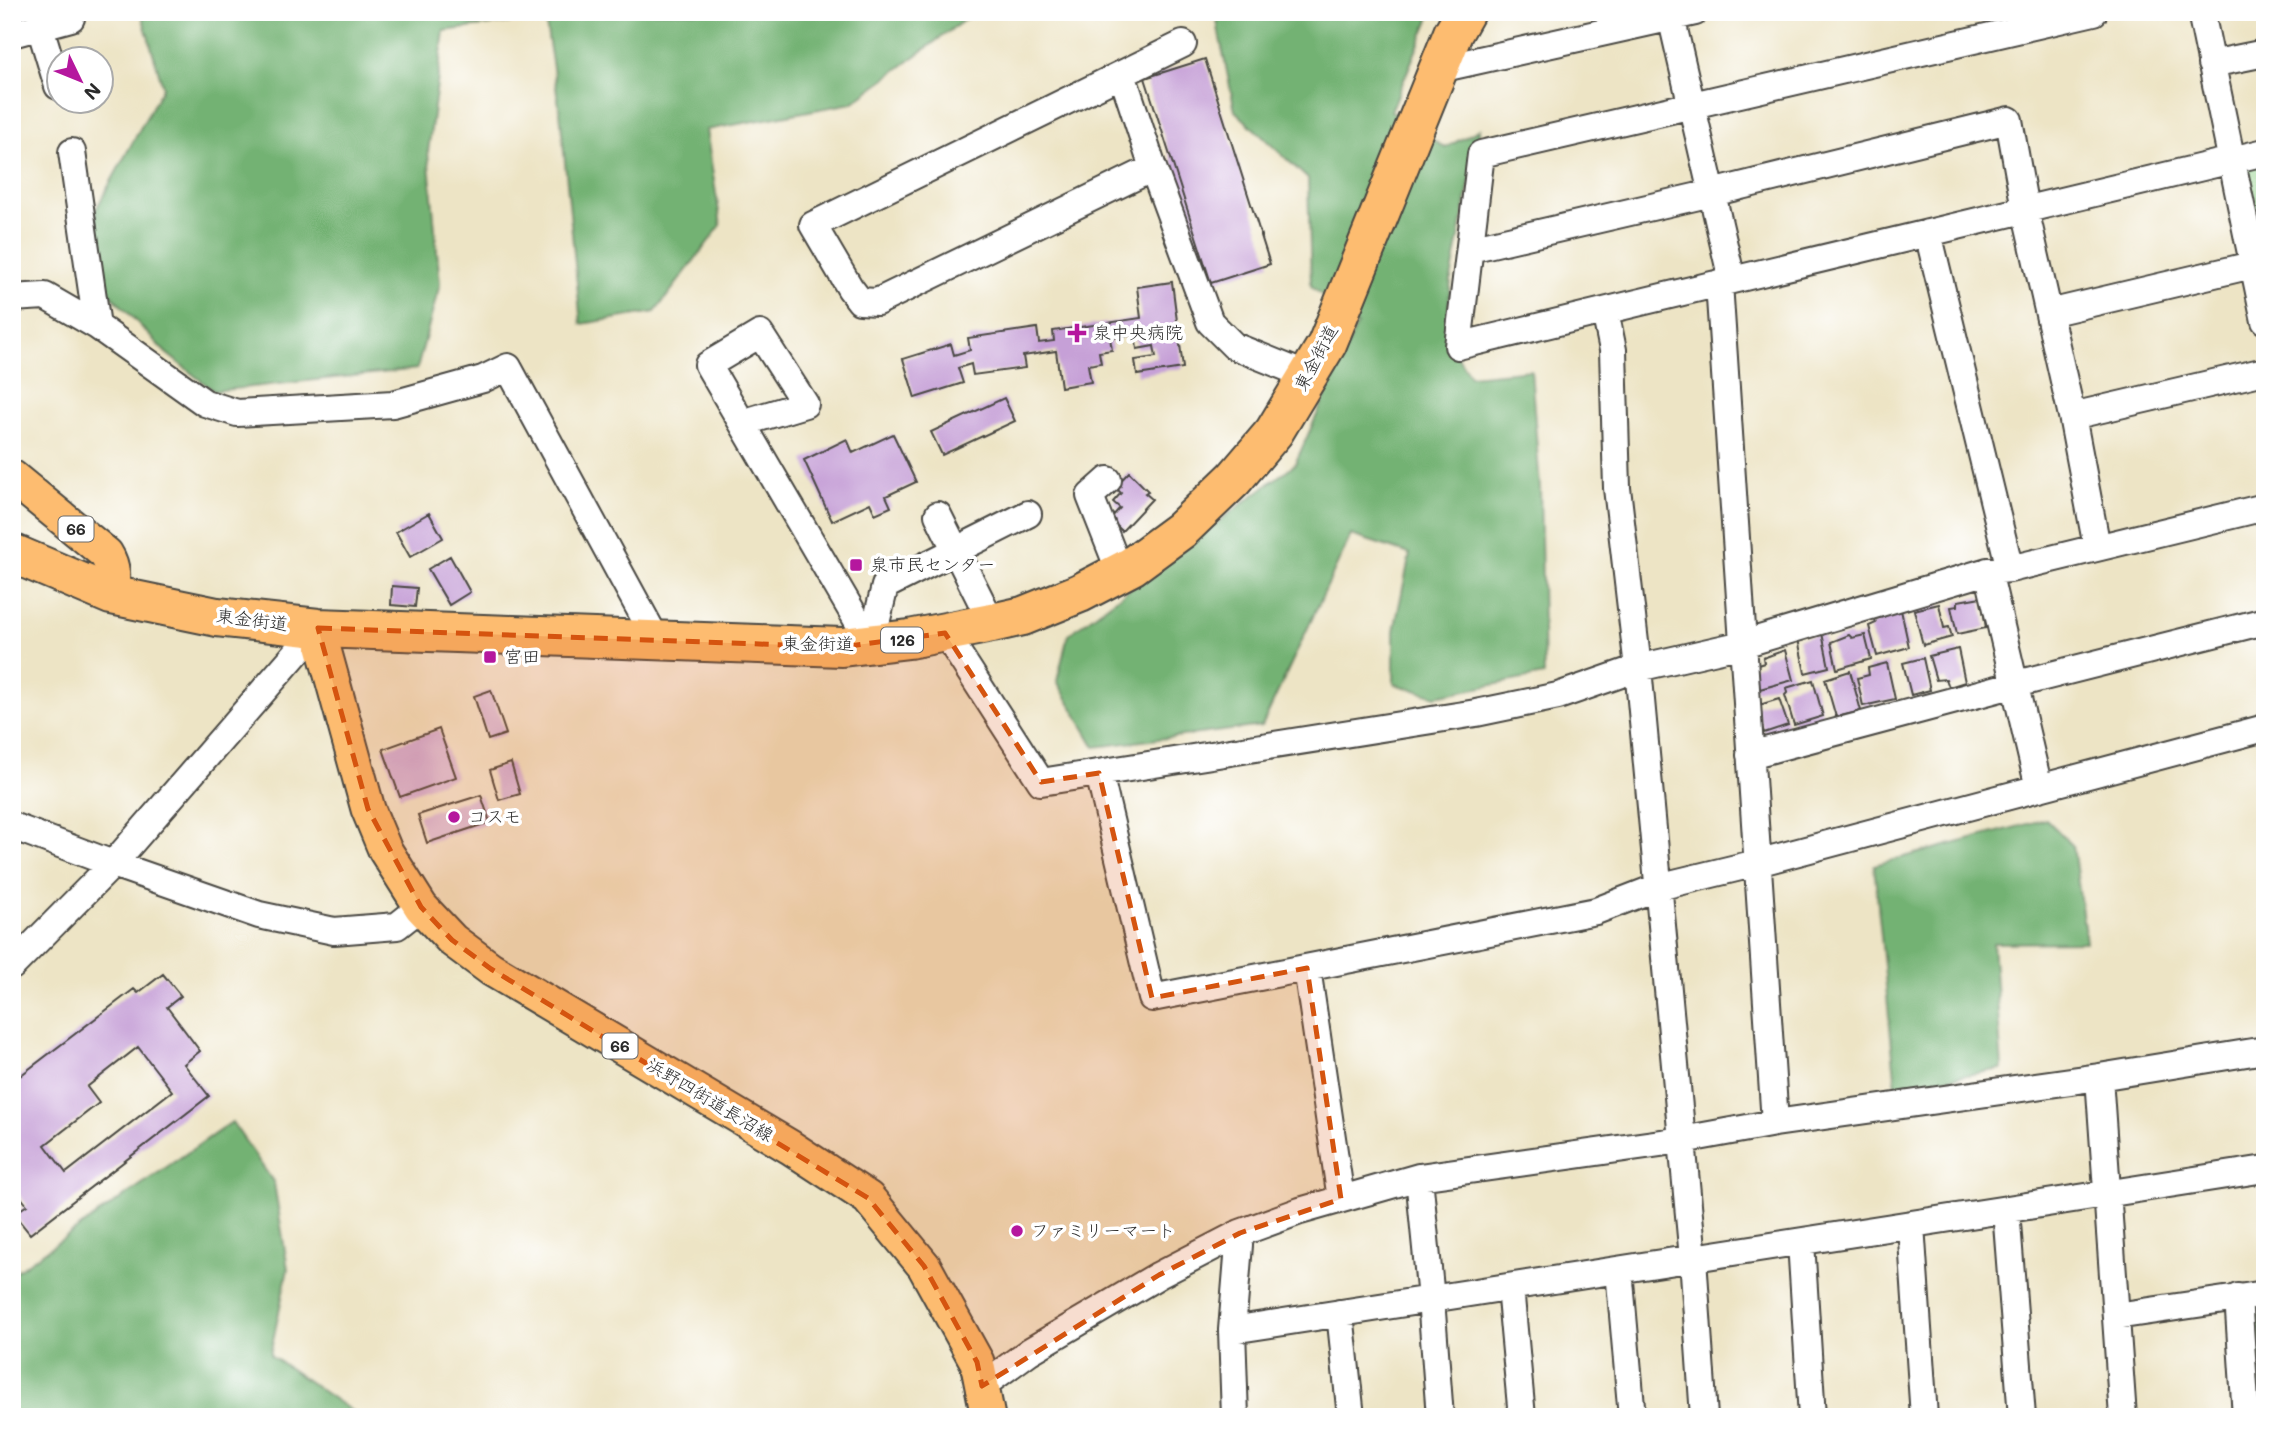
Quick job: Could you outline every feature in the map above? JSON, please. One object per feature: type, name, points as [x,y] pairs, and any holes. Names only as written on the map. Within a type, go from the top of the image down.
[{"type":"highway","name":"東金街道","points":[[12,553],[111,595],[217,617],[318,628],[842,647],[945,633],[1023,616],[1080,593],[1132,566],[1181,530],[1234,479],[1274,432],[1327,344],[1453,33],[1465,12]]},
{"type":"main road","name":"66","points":[[12,477],[106,554],[112,563],[111,595]]},
{"type":"main road","name":"浜野四街道長沼線","points":[[318,628],[368,809],[385,850],[421,907],[452,940],[491,969],[789,1147],[868,1198],[924,1266],[977,1362],[985,1401]]},
{"type":"street","points":[[12,34],[71,18],[69,12]]},
{"type":"street","points":[[2094,12],[2053,18],[1481,154],[1458,346],[2265,152]]},
{"type":"street","points":[[2201,12],[2231,160],[2259,263],[2265,321]]},
{"type":"street","points":[[1439,69],[1679,14],[1692,104],[1712,193],[1726,281],[1743,644],[1775,1123]]},
{"type":"street","points":[[40,27],[46,47]]},
{"type":"street","points":[[1153,168],[877,302],[860,300],[850,288],[813,225],[1183,44]]},
{"type":"street","points":[[2211,64],[2265,53]]},
{"type":"street","points":[[1122,74],[1153,168],[1210,322],[1234,346],[1308,376]]},
{"type":"street","points":[[1470,249],[2009,120],[2025,209],[2072,415],[2096,547]]},
{"type":"street","points":[[72,152],[97,326]]},
{"type":"street","points":[[1928,233],[1999,570],[2016,684],[2039,788]]},
{"type":"street","points":[[2049,313],[2259,263]]},
{"type":"street","points":[[12,298],[45,296],[97,326],[205,403],[237,414],[393,404],[483,379],[508,367],[656,639]]},
{"type":"street","points":[[1605,310],[1613,350],[1617,488],[1638,668],[1693,1258],[1704,1417]]},
{"type":"street","points":[[2072,415],[2265,372]]},
{"type":"street","points":[[742,423],[871,644]]},
{"type":"street","points":[[1108,480],[1090,496],[1120,572]]},
{"type":"street","points":[[945,633],[1041,782],[1500,708],[1559,696],[1638,668],[1743,644],[1999,570],[2265,507]]},
{"type":"street","points":[[871,644],[885,586],[1028,514]]},
{"type":"street","points":[[938,515],[992,623]]},
{"type":"street","points":[[1750,755],[2265,621]]},
{"type":"street","points":[[12,966],[113,864],[318,628]]},
{"type":"street","points":[[1099,773],[1152,998],[1597,911],[1658,887],[1758,863],[2265,728]]},
{"type":"street","points":[[12,826],[259,915],[334,931],[397,926],[421,907]]},
{"type":"street","points":[[1307,968],[1341,1199]]},
{"type":"street","points":[[985,1401],[1030,1351],[1158,1275],[1240,1233],[1300,1211],[1419,1177],[1682,1140],[1775,1123],[2099,1077],[2265,1050]]},
{"type":"street","points":[[2099,1077],[2123,1417]]},
{"type":"street","points":[[1231,1330],[2265,1169]]},
{"type":"street","points":[[1419,1177],[1440,1417]]},
{"type":"street","points":[[2006,1210],[2022,1417]]},
{"type":"street","points":[[1911,1225],[1924,1417]]},
{"type":"street","points":[[1235,1417],[1231,1330],[1240,1233]]},
{"type":"street","points":[[1801,1242],[1812,1417]]},
{"type":"street","points":[[1619,1270],[1632,1417]]},
{"type":"street","points":[[1510,1287],[1522,1417]]},
{"type":"street","points":[[2116,1316],[2265,1294]]},
{"type":"street","points":[[2238,1297],[2246,1417]]},
{"type":"street","points":[[1340,1313],[1351,1417]]},
{"type":"highlighted area","points":[[318,628],[842,647],[945,633],[1041,782],[1099,773],[1152,998],[1307,968],[1341,1199],[1240,1233],[1159,1275],[982,1386],[977,1362],[924,1266],[868,1198],[491,969],[452,940],[421,907],[368,809]]},
{"type":"green space","points":[[141,12],[975,12],[852,103],[706,130],[721,225],[655,312],[581,324],[560,112],[545,18],[444,31],[428,152],[440,284],[417,369],[214,391],[166,353],[99,282],[96,209],[163,87]]},
{"type":"green space","points":[[1216,12],[1432,12],[1391,111],[1445,148],[1480,129],[1451,279],[1446,338],[1470,376],[1531,370],[1540,487],[1544,675],[1436,696],[1394,684],[1394,631],[1410,554],[1351,535],[1262,726],[1095,747],[1057,681],[1068,635],[1295,464],[1357,325],[1311,286],[1308,179],[1235,111]]},
{"type":"green space","points":[[2265,162],[2265,254],[2238,168]]},
{"type":"green space","points":[[2046,819],[2073,846],[2086,942],[1993,943],[2002,1069],[1896,1087],[1874,865]]},
{"type":"green space","points":[[232,1122],[274,1183],[288,1269],[270,1355],[360,1417],[12,1417],[12,1274]]},
{"type":"green space","points":[[2257,1300],[2265,1300],[2265,1417],[2252,1417],[2244,1315]]},
{"type":"building","points":[[1205,59],[1270,264],[1211,283],[1145,78]]},
{"type":"building","points":[[1172,282],[1183,368],[1137,375],[1135,360],[1156,357],[1154,346],[1137,349],[1135,335],[1110,338],[1112,350],[1099,352],[1101,363],[1088,365],[1091,382],[1061,387],[1056,351],[1023,356],[1025,368],[973,375],[971,364],[958,368],[963,383],[915,398],[903,359],[951,344],[954,355],[970,350],[968,338],[1037,328],[1039,343],[1054,341],[1053,331],[1141,318],[1137,287]]},
{"type":"building","points":[[1004,398],[1015,421],[942,455],[931,432]]},
{"type":"building","points":[[893,434],[916,482],[886,496],[891,507],[875,514],[870,503],[832,521],[804,460],[847,439],[853,453]]},
{"type":"building","points":[[1129,472],[1148,491],[1145,493],[1152,499],[1122,531],[1110,519],[1120,508],[1113,502],[1121,493],[1115,487]]},
{"type":"building","points":[[429,513],[443,538],[410,557],[396,532]]},
{"type":"building","points":[[450,556],[470,592],[449,605],[428,569]]},
{"type":"building","points":[[392,586],[417,588],[415,607],[391,605]]},
{"type":"building","points":[[1981,597],[1986,628],[1957,634],[1951,607],[1958,606],[1958,601]]},
{"type":"building","points":[[1939,604],[1944,628],[1949,627],[1952,637],[1923,645],[1914,610]]},
{"type":"building","points":[[1901,610],[1909,647],[1877,656],[1869,626],[1885,614]]},
{"type":"building","points":[[1822,633],[1829,667],[1805,673],[1798,639]]},
{"type":"building","points":[[1849,635],[1852,638],[1865,635],[1871,659],[1837,669],[1831,642]]},
{"type":"building","points":[[1958,649],[1965,682],[1949,687],[1946,679],[1936,680],[1929,656]]},
{"type":"building","points":[[1785,650],[1793,680],[1756,690],[1749,668],[1764,663],[1763,658]]},
{"type":"building","points":[[1923,658],[1930,690],[1911,695],[1903,663]]},
{"type":"building","points":[[1887,663],[1895,699],[1863,706],[1857,678],[1869,675],[1868,668]]},
{"type":"building","points":[[1850,671],[1861,711],[1836,717],[1825,679]]},
{"type":"building","points":[[1813,680],[1823,716],[1794,725],[1785,695],[1786,688]]},
{"type":"building","points":[[491,690],[506,734],[488,740],[474,696]]},
{"type":"building","points":[[1779,699],[1788,725],[1764,733],[1756,706]]},
{"type":"building","points":[[439,729],[456,777],[400,797],[383,749]]},
{"type":"building","points":[[511,763],[520,794],[499,800],[490,770]]},
{"type":"building","points":[[481,795],[490,822],[427,843],[418,815]]},
{"type":"building","points":[[163,974],[181,996],[167,1007],[200,1051],[184,1064],[209,1096],[30,1234],[14,1214],[27,1205],[12,1186],[12,1082],[134,989],[138,993]],"holes":[[[138,1047],[172,1091],[66,1173],[45,1145],[99,1103],[87,1087]]]},
{"type":"place","name":"泉中央病院","points":[[1077,333]]},
{"type":"place","name":"泉市民センター","points":[[856,565]]},
{"type":"place","name":"宮田","points":[[490,657]]},
{"type":"place","name":"コスモ","points":[[454,817]]},
{"type":"place","name":"ファミリーマート","points":[[1017,1231]]}]
